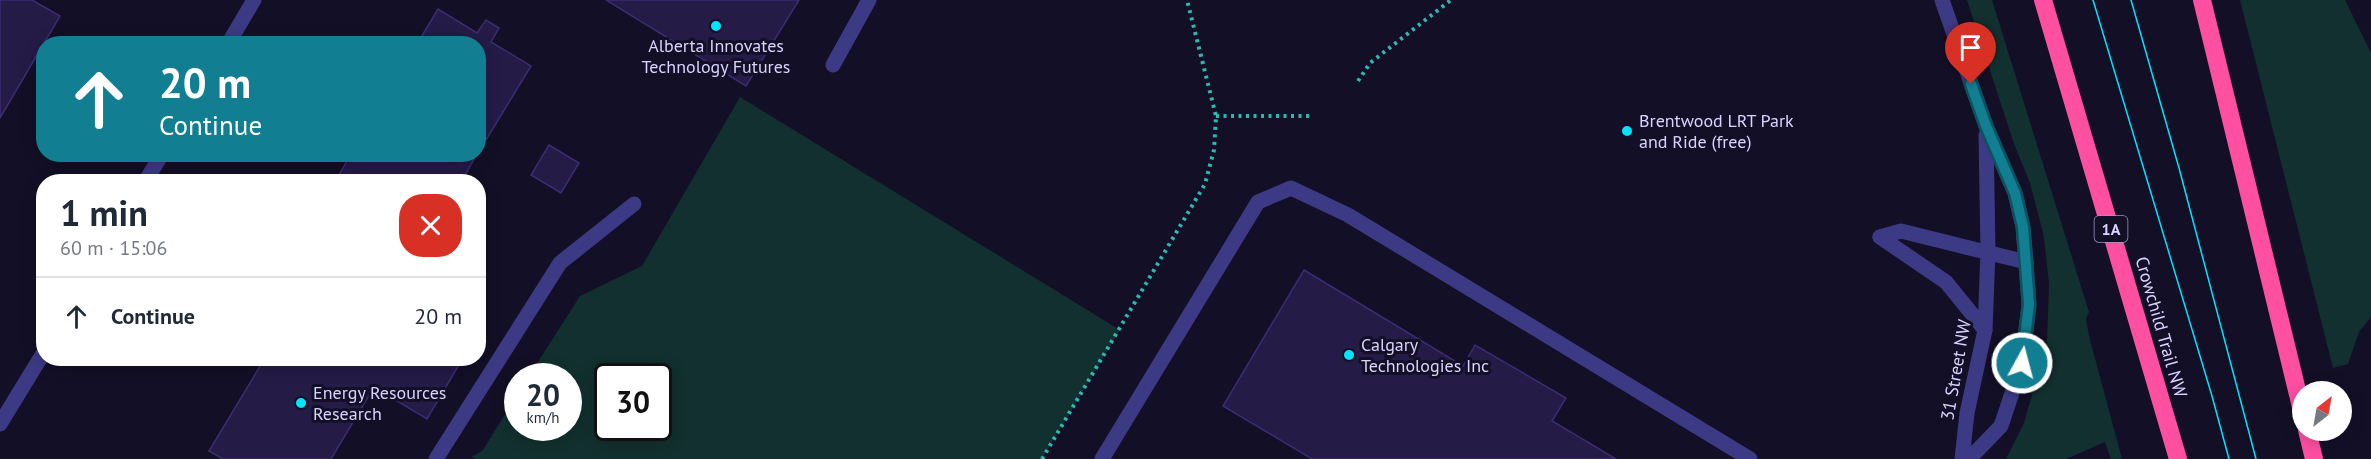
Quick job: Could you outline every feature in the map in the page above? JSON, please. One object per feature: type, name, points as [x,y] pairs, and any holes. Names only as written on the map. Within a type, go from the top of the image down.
[{"type":"highway","name":"Crowchild Trail NW","points":[[2043,0],[2178,459]]},
{"type":"highway","points":[[2202,0],[2295,381]]},
{"type":"highway","points":[[2310,441],[2314,459]]},
{"type":"street","points":[[233,36],[254,0]]},
{"type":"street","points":[[833,65],[869,0]]},
{"type":"street","points":[[1942,0],[1986,126],[2015,193],[2023,227],[2029,304],[2022,363],[2001,426],[1969,459]]},
{"type":"street","name":"31 Street NW","points":[[1962,459],[1967,413],[1985,330],[1988,252],[1986,126]]},
{"type":"street","points":[[1102,459],[1258,201],[1291,188],[1348,215],[1750,459]]},
{"type":"street","points":[[436,459],[560,263],[634,204]]},
{"type":"street","points":[[1985,330],[1946,282],[1880,237],[1901,231],[2026,262]]},
{"type":"street","points":[[0,424],[36,365]]},
{"type":"path","points":[[1042,459],[1204,184],[1214,150],[1216,116],[1187,0]]},
{"type":"path","points":[[1358,81],[1370,63],[1451,0]]},
{"type":"path","points":[[1216,116],[1311,116]]},
{"type":"green space","points":[[1967,0],[1992,0],[2089,312],[2086,319],[2089,336],[2122,459],[2111,459],[2105,442],[2066,459],[2006,459],[2024,423],[2047,342],[2049,284],[2044,237],[2030,183],[2014,144]]},
{"type":"green space","points":[[2240,0],[2345,0],[2371,53],[2371,317],[2359,332],[2348,364],[2333,368]]},
{"type":"green space","points":[[740,97],[1120,330],[1042,459],[475,459],[472,457],[483,450],[504,416],[504,441],[582,441],[582,363],[537,363],[580,296],[642,266]]},
{"type":"building","points":[[0,0],[32,0],[60,16],[48,36],[36,36],[36,57],[0,118]]},
{"type":"building","name":"Alberta Innovates Technology Futures","points":[[606,0],[799,0],[746,86]]},
{"type":"building","points":[[438,9],[477,33],[486,20],[499,28],[491,42],[531,66],[486,140],[486,36],[422,36]]},
{"type":"building","points":[[549,145],[579,163],[561,193],[531,175]]},
{"type":"building","points":[[346,162],[472,162],[466,174],[340,174]]},
{"type":"building","name":"Calgary Technologies Inc","points":[[1304,270],[1463,366],[1475,345],[1566,398],[1552,421],[1616,459],[1312,459],[1223,406]]},
{"type":"building","name":"Energy Resources Research","points":[[260,366],[458,366],[427,419],[374,387],[331,459],[223,459],[209,451]]},
{"type":"tram line","points":[[2093,0],[2229,459]]},
{"type":"tram line","points":[[2131,0],[2179,168],[2256,459]]},
{"type":"place","name":"Alberta Innovates Technology Futures","points":[[716,26]]},
{"type":"place","name":"Brentwood LRT Park and Ride (free)","points":[[1627,131]]},
{"type":"place","name":"Calgary Technologies Inc","points":[[1349,355]]},
{"type":"place","name":"Energy Resources Research","points":[[301,403]]},
{"type":"route","points":[[1971,84],[1986,126],[2015,193],[2023,227],[2029,304],[2022,363]]}]
